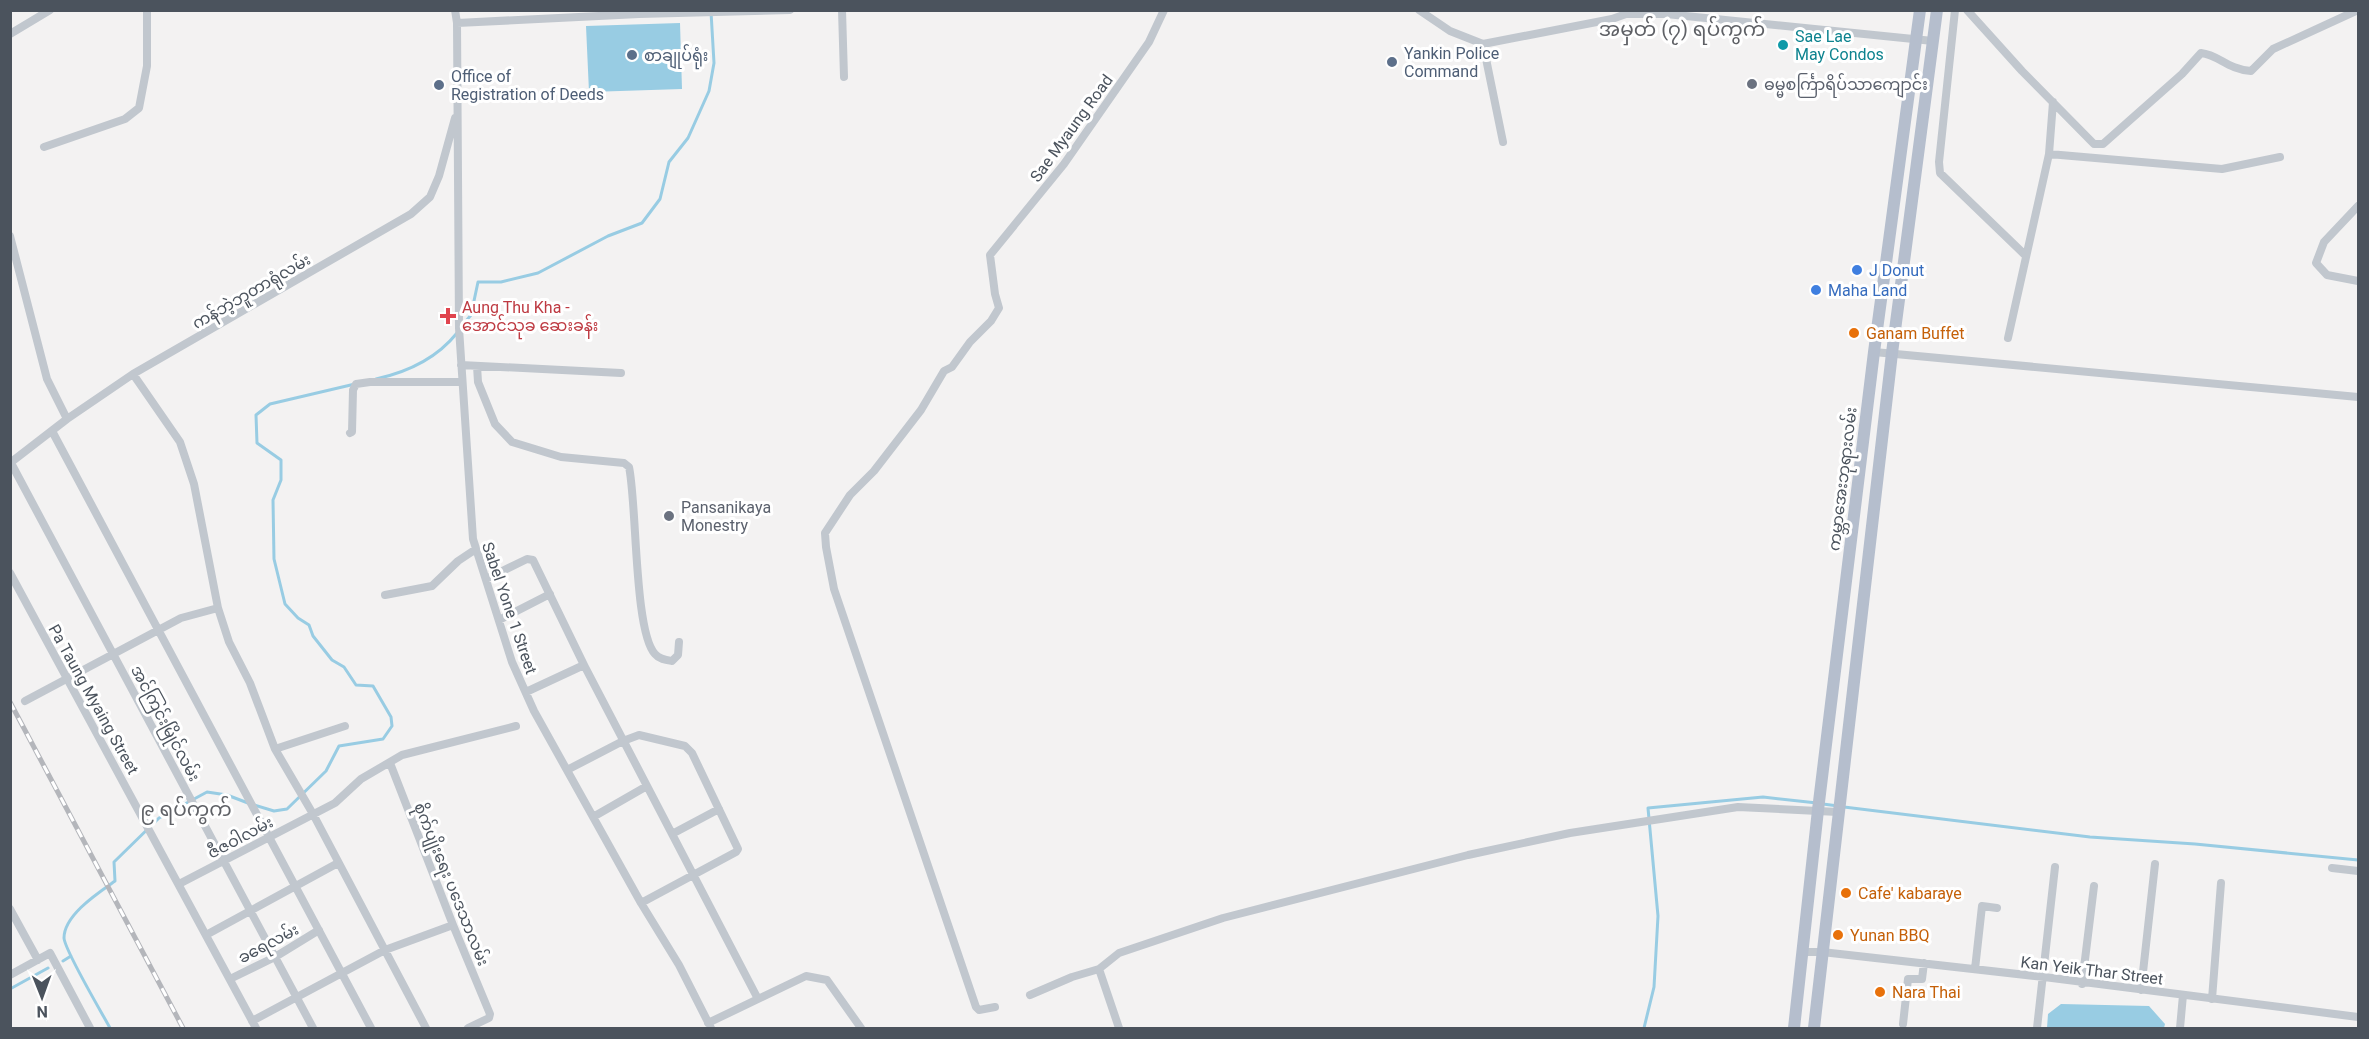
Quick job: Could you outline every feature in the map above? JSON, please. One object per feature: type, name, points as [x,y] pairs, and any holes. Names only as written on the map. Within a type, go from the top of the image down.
[{"type":"main road","name":"ကမ္ဘာအေးဘုရားလမ်း","points":[[1794,1029],[1818,810],[1874,352],[1920,10]]},
{"type":"main road","points":[[1814,1029],[1892,353],[1937,10]]},
{"type":"main road","points":[[1825,759],[1844,761]]},
{"type":"street","points":[[10,34],[50,10]]},
{"type":"street","points":[[44,147],[125,119],[139,108],[147,66],[147,10]]},
{"type":"street","name":"Sabel Yone 1 Street","points":[[455,10],[457,22],[460,365],[472,539],[512,662],[526,692],[641,903],[679,965],[710,1026]]},
{"type":"street","points":[[457,22],[639,12],[790,10]]},
{"type":"street","points":[[842,10],[844,77]]},
{"type":"street","name":"Sae Myaung Road","points":[[995,1007],[979,1010],[976,1007],[834,589],[825,533],[850,495],[874,471],[921,410],[944,371],[951,367],[999,308],[990,255],[1064,164],[1149,42],[1164,10]]},
{"type":"street","points":[[1419,10],[1450,31],[1483,44],[1612,19],[1625,12],[1666,14],[1933,41]]},
{"type":"street","points":[[1955,10],[1939,162],[1940,173],[2026,256]]},
{"type":"street","points":[[1967,10],[2094,144],[2103,144],[2182,74],[2201,53],[2234,69],[2251,71],[2273,49],[2358,10]]},
{"type":"street","points":[[1483,44],[1503,142]]},
{"type":"street","points":[[2008,338],[2049,154],[2053,102]]},
{"type":"street","name":"ကန်ဘဲ့ဘူတာရုံလမ်း","points":[[11,463],[67,419],[133,374],[411,214],[430,196],[439,176],[458,109]]},
{"type":"street","points":[[2049,154],[2222,169],[2280,157]]},
{"type":"street","points":[[2358,206],[2324,242],[2316,263],[2328,275],[2358,281]]},
{"type":"street","points":[[10,236],[47,379],[67,419]]},
{"type":"street","points":[[1874,352],[2358,396]]},
{"type":"street","points":[[460,365],[621,373]]},
{"type":"street","points":[[477,366],[478,382],[495,424],[512,442],[561,457],[624,463],[629,466],[642,606],[649,643],[655,654],[664,660],[672,661],[678,655],[679,642]]},
{"type":"street","points":[[133,374],[180,442],[194,484],[218,608],[229,642],[250,683],[274,749],[313,814],[426,1029]]},
{"type":"street","points":[[350,433],[352,432],[353,390],[356,384],[462,382]]},
{"type":"street","points":[[52,431],[371,1029]]},
{"type":"street","name":"အင်ကြင်းမြိုင်လမ်း","points":[[11,463],[313,1029]]},
{"type":"street","points":[[385,595],[432,586],[452,565],[476,549]]},
{"type":"street","points":[[486,579],[530,558],[758,999]]},
{"type":"street","name":"Pa Taung Myaing Street","points":[[10,573],[254,1025]]},
{"type":"street","points":[[499,620],[550,594]]},
{"type":"street","points":[[25,701],[181,618],[218,608]]},
{"type":"street","points":[[526,692],[584,665]]},
{"type":"street","points":[[274,749],[345,726]]},
{"type":"street","name":"ဇီဇဝါလမ်း","points":[[179,884],[334,803],[361,779],[402,756],[516,726]]},
{"type":"street","points":[[567,770],[635,736],[644,735],[685,746],[692,753],[738,849],[694,876],[641,903]]},
{"type":"street","name":"စိုက်ပျိုးရေး ပဒေသာလမ်း","points":[[390,763],[490,1014],[480,1026]]},
{"type":"street","points":[[593,817],[647,786]]},
{"type":"street","points":[[1030,995],[1072,977],[1099,969],[1119,953],[1223,918],[1468,855],[1570,833],[1738,807],[1818,810],[1839,807]]},
{"type":"street","points":[[672,834],[719,809]]},
{"type":"street","points":[[206,935],[338,862]]},
{"type":"street","points":[[2141,990],[2155,864]]},
{"type":"street","points":[[2037,1029],[2055,867]]},
{"type":"street","points":[[2332,868],[2358,871]]},
{"type":"street","points":[[2212,999],[2221,883]]},
{"type":"street","points":[[2082,984],[2094,886]]},
{"type":"street","points":[[1975,969],[1982,906],[1997,908]]},
{"type":"street","points":[[10,909],[38,960]]},
{"type":"street","points":[[254,1025],[296,998],[385,950],[453,925]]},
{"type":"street","name":"ခရေလမ်း","points":[[230,979],[275,957],[319,930]]},
{"type":"street","name":"Kan Yeik Thar Street","points":[[1803,952],[1822,952],[2044,977],[2082,984],[2358,1017]]},
{"type":"street","points":[[10,975],[50,953],[90,1029]]},
{"type":"street","points":[[1903,1024],[1908,979],[1922,979],[1924,963]]},
{"type":"street","points":[[1099,969],[1119,1029]]},
{"type":"street","points":[[710,1026],[806,976],[828,980],[861,1029]]},
{"type":"street","points":[[2180,1029],[2183,995]]},
{"type":"street","points":[[468,1029],[480,1026]]},
{"type":"water","points":[[680,23],[682,89],[589,92],[586,26]]},
{"type":"water","points":[[2061,1004],[2149,1006],[2165,1024],[2164,1028],[2047,1028],[2048,1014]]},
{"type":"waterway","points":[[461,327],[471,315],[478,282],[501,282],[538,273],[608,236],[642,223],[660,199],[669,162],[688,138],[709,91],[714,63],[711,12]]},
{"type":"waterway","points":[[376,379],[421,363],[440,350],[457,333]]},
{"type":"waterway","points":[[254,805],[274,811],[287,809],[326,771],[339,746],[383,739],[392,726],[391,717],[373,686],[356,685],[344,667],[332,660],[313,636],[309,625],[298,618],[285,604],[274,559],[273,500],[281,480],[281,460],[257,443],[256,415],[270,404],[355,384]]},
{"type":"waterway","points":[[110,1028],[66,945],[65,929],[83,905],[115,881],[114,862],[159,818],[207,792],[227,795],[248,803]]},
{"type":"waterway","points":[[1644,1028],[1654,987],[1658,916],[1648,808],[1763,797],[1817,803]]},
{"type":"waterway","points":[[1823,804],[1838,806]]},
{"type":"waterway","points":[[1844,807],[2090,837],[2195,844],[2358,860]]},
{"type":"waterway","points":[[63,961],[71,956]]},
{"type":"waterway","points":[[10,989],[48,968]]},
{"type":"railway","points":[[10,702],[183,1028]]},
{"type":"place","name":"Sae Lae May Condos","points":[[1783,45]]},
{"type":"place","name":"စာချုပ်ရုံး","points":[[632,55]]},
{"type":"place","name":"Yankin Police Command","points":[[1392,62]]},
{"type":"place","name":"ဓမ္မစင်္ကြာရိပ်သာကျောင်း","points":[[1752,84]]},
{"type":"place","name":"Office of Registration of Deeds","points":[[439,85]]},
{"type":"place","name":"J Donut","points":[[1857,270]]},
{"type":"place","name":"Maha Land","points":[[1816,290]]},
{"type":"place","name":"Aung Thu Kha - အောင်သုခ ဆေးခန်း","points":[[448,316]]},
{"type":"place","name":"Ganam Buffet","points":[[1854,333]]},
{"type":"place","name":"Pansanikaya Monestry","points":[[669,516]]},
{"type":"place","name":"Cafe' kabaraye","points":[[1846,893]]},
{"type":"place","name":"Yunan BBQ","points":[[1838,935]]},
{"type":"place","name":"Nara Thai","points":[[1880,992]]},
{"type":"district","name":"အမှတ် (၇) ရပ်ကွက်","points":[[1682,29]]},
{"type":"district","name":"၉ ရပ်ကွက်","points":[[186,809]]}]
